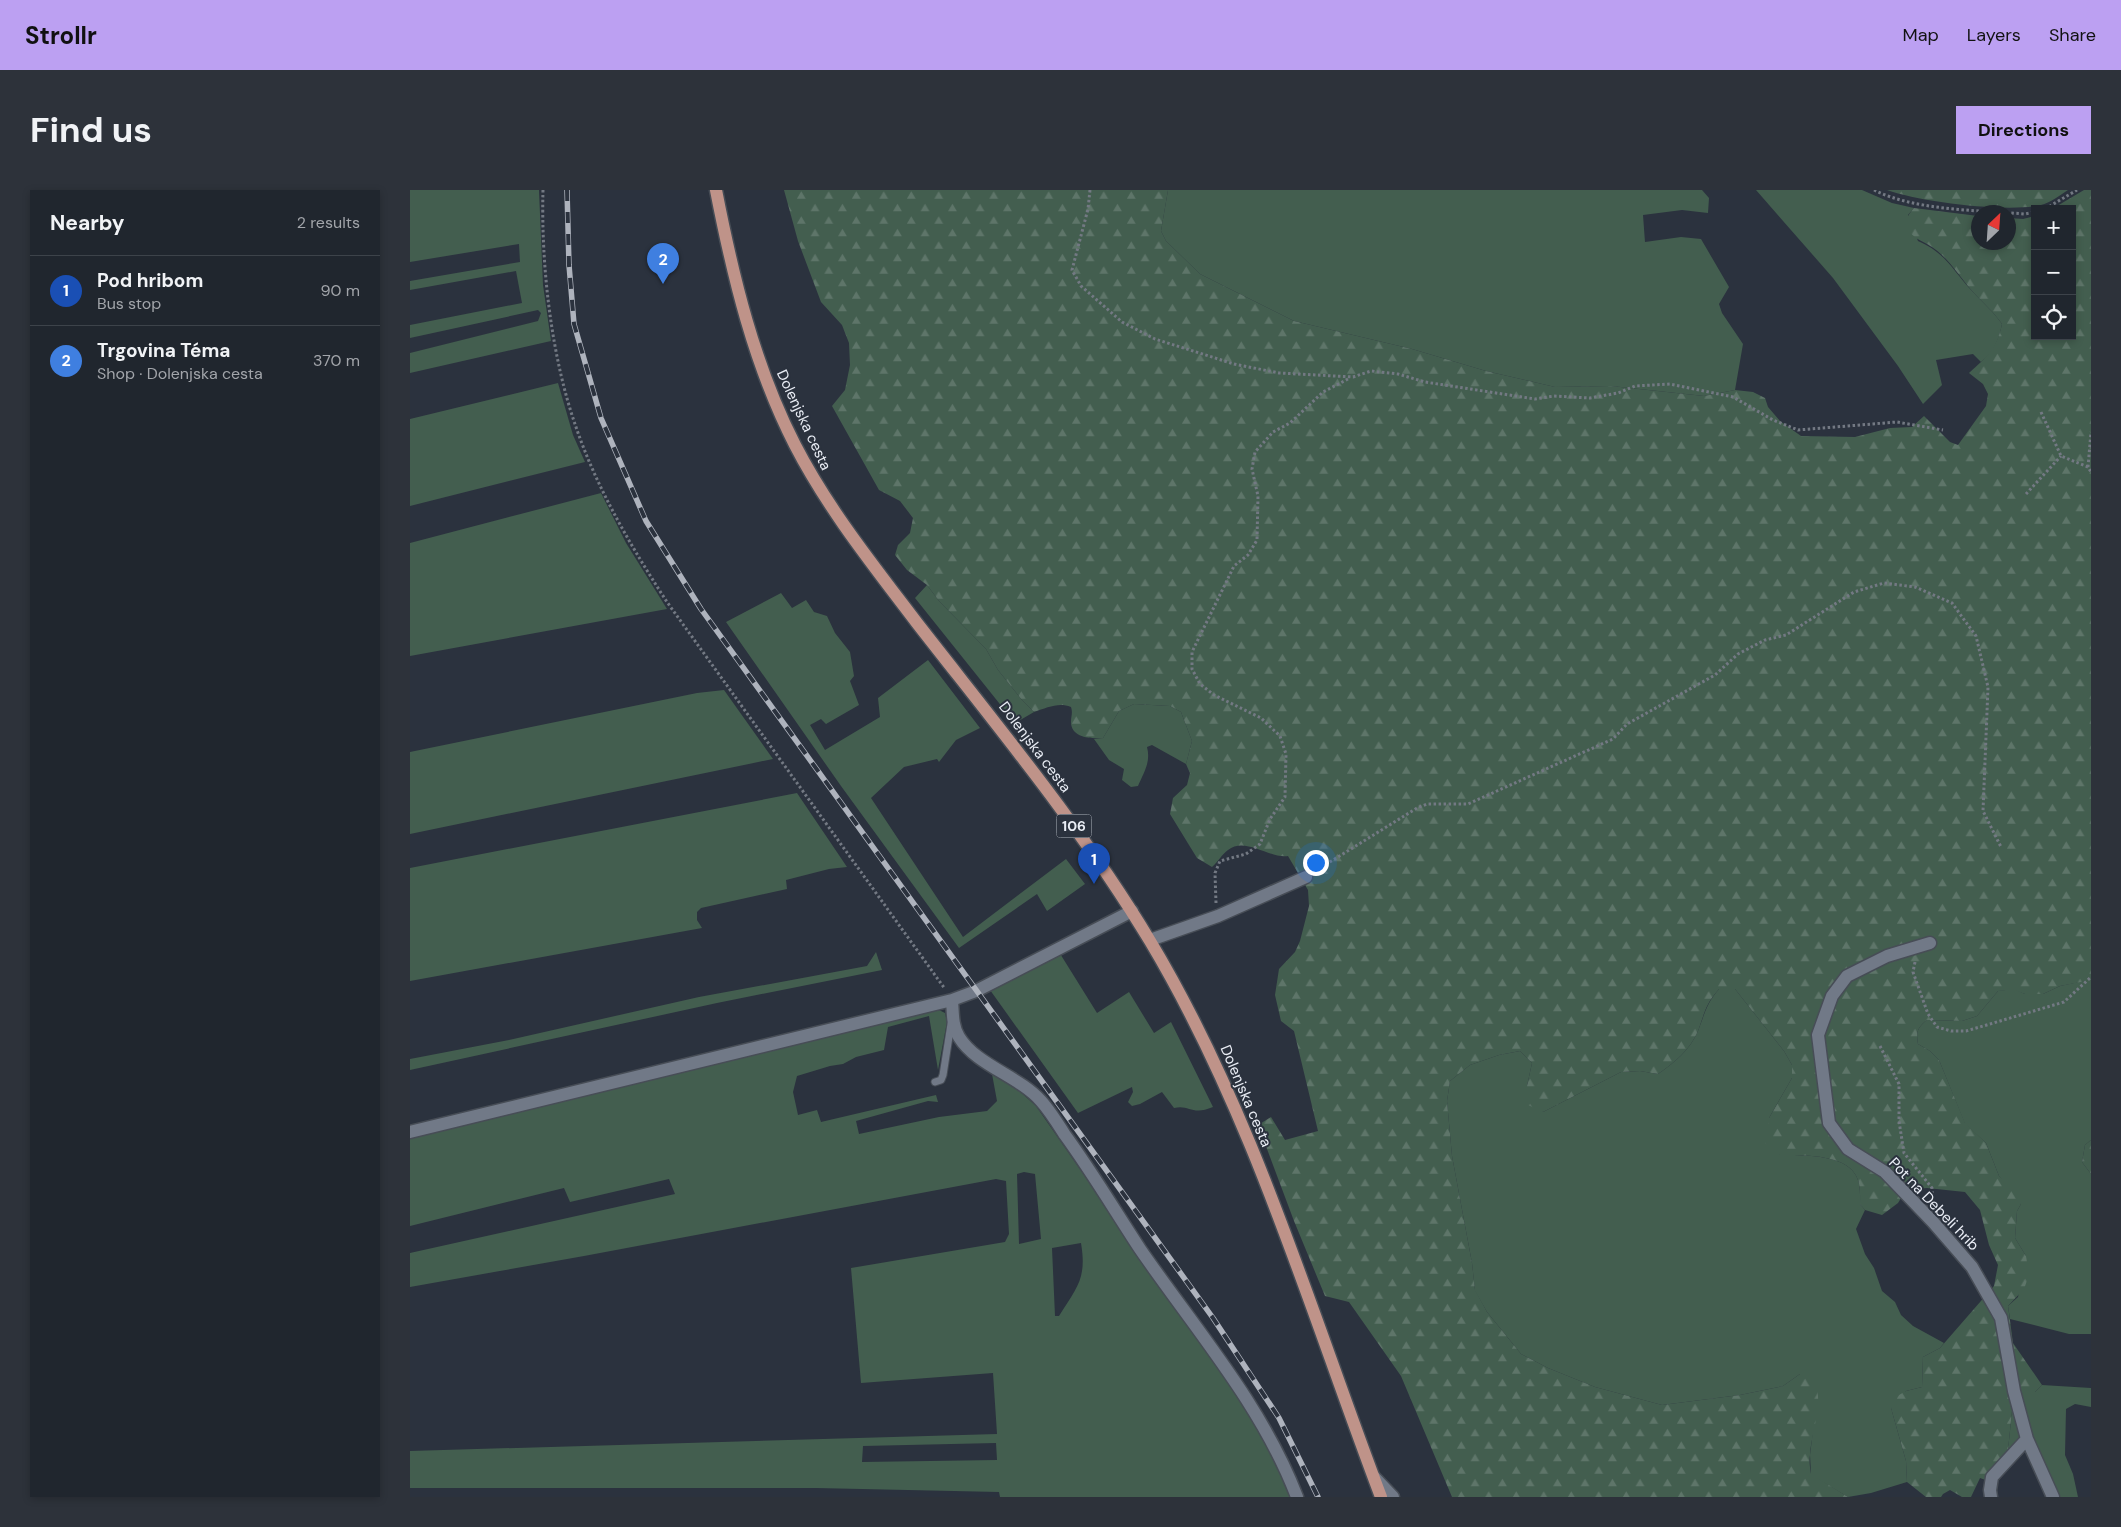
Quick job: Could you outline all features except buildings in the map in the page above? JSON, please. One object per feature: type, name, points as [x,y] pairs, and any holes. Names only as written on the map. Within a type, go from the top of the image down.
[{"type":"main road","name":"Dolenjska cesta","points":[[716,190],[729,258],[761,365],[794,443],[826,501],[867,557],[1046,788],[1132,911],[1199,1030],[1270,1194],[1381,1497]]},
{"type":"street","points":[[1150,940],[1218,916],[1306,877]]},
{"type":"street","points":[[410,1132],[952,1000],[976,991],[1132,911]]},
{"type":"street","name":"Pot na Debeli hrib","points":[[1930,943],[1917,949],[1887,956],[1847,976],[1832,996],[1818,1035],[1829,1122],[1848,1149],[1885,1172],[1934,1222],[1972,1267],[2001,1318],[2014,1391],[2027,1440],[2053,1497]]},
{"type":"street","points":[[952,1000],[953,1019],[958,1036],[972,1052],[1024,1085],[1042,1102],[1264,1426],[1289,1476],[1297,1497]]},
{"type":"street","points":[[1992,1497],[1990,1490],[1992,1477],[2027,1440]]},
{"type":"street","name":"Dolenjska cesta","points":[[1372,1475],[1393,1497]]},
{"type":"lane","points":[[935,1082],[941,1080],[943,1075],[946,1049],[953,1019]]},
{"type":"path","points":[[543,190],[546,272],[557,356],[576,427],[600,483],[636,555],[667,602],[846,853],[924,957],[952,1000]]},
{"type":"path","points":[[1090,190],[1088,209],[1072,270],[1080,286],[1122,322],[1146,335],[1234,364],[1279,373],[1353,377]]},
{"type":"path","points":[[1874,190],[1905,202],[2025,214],[2031,213]]},
{"type":"path","points":[[2052,205],[2077,190]]},
{"type":"path","points":[[1218,916],[1215,899],[1216,869],[1220,861],[1246,854],[1260,844],[1270,819],[1286,797],[1286,754],[1280,736],[1261,718],[1214,694],[1200,684],[1192,669],[1192,652],[1234,566],[1248,556],[1257,540],[1258,496],[1252,469],[1255,452],[1273,432],[1290,423],[1323,392],[1353,377],[1371,371],[1398,374],[1425,382],[1535,399],[1554,396],[1590,398],[1618,393],[1635,386],[1670,384],[1733,398],[1772,420],[1798,430],[1897,422],[1944,430]]},
{"type":"path","points":[[2041,412],[2061,456],[2088,467]]},
{"type":"path","points":[[2091,432],[2088,467],[2091,472]]},
{"type":"path","points":[[2026,494],[2061,456]]},
{"type":"path","points":[[1306,877],[1417,808],[1426,804],[1468,804],[1613,739],[1627,724],[1715,675],[1738,654],[1766,640],[1786,635],[1854,592],[1884,583],[1915,587],[1952,603],[1976,636],[1988,687],[1983,811],[2001,847]]},
{"type":"path","points":[[1917,949],[1913,972],[1928,1014],[1937,1027],[1951,1031],[1966,1031],[2064,1002],[2091,977]]},
{"type":"path","points":[[1880,1046],[1899,1084],[1899,1121],[1904,1152],[1932,1188],[1934,1222]]},
{"type":"green space","points":[[410,190],[539,190],[543,285],[551,341],[410,373],[410,353],[538,321],[541,313],[538,310],[410,338],[410,325],[522,303],[516,271],[410,290],[410,281],[520,262],[519,244],[410,262]]},
{"type":"green space","points":[[784,190],[1168,190],[1161,231],[1166,241],[1200,274],[1294,321],[1412,349],[1486,371],[1555,387],[1611,386],[1704,396],[1735,390],[1753,392],[1765,398],[1768,407],[1780,421],[1801,436],[1855,437],[1890,428],[1912,427],[1924,416],[1950,442],[1958,445],[1986,406],[1988,394],[1983,384],[1969,373],[1990,352],[1997,340],[2002,324],[1944,257],[1911,233],[1907,222],[1908,216],[1914,208],[1971,215],[1971,250],[2016,250],[2016,218],[2031,217],[2031,340],[2076,340],[2076,205],[2059,205],[2084,190],[2091,190],[2091,980],[2060,986],[2043,994],[2025,994],[2014,990],[1998,991],[1977,1016],[1962,1021],[1927,1020],[1921,1025],[1917,1033],[1918,1044],[1930,1051],[1939,1060],[1965,1123],[1986,1143],[1999,1176],[2020,1197],[2021,1204],[2017,1211],[2015,1238],[2026,1256],[2029,1275],[2024,1289],[2008,1306],[2013,1343],[2042,1385],[2035,1392],[2021,1392],[2013,1401],[2008,1450],[2001,1467],[1991,1482],[1980,1478],[1971,1497],[1962,1497],[1950,1490],[1941,1497],[1926,1497],[1907,1482],[1906,1461],[1891,1408],[1892,1399],[1906,1391],[1922,1387],[1923,1357],[1940,1348],[1994,1286],[1998,1265],[1989,1245],[1980,1210],[1965,1192],[1927,1188],[1906,1190],[1898,1203],[1882,1215],[1865,1210],[1860,1204],[1858,1181],[1849,1167],[1831,1159],[1820,1157],[1780,1155],[1765,1143],[1769,1118],[1792,1078],[1792,1065],[1784,1051],[1735,989],[1719,989],[1708,1004],[1691,1044],[1676,1061],[1658,1074],[1640,1071],[1621,1072],[1543,1112],[1528,1105],[1527,1086],[1532,1063],[1520,1051],[1499,1055],[1470,1065],[1450,1081],[1447,1101],[1452,1156],[1472,1263],[1475,1290],[1487,1312],[1521,1354],[1548,1368],[1595,1387],[1662,1405],[1740,1395],[1783,1386],[1800,1374],[1808,1372],[1814,1380],[1818,1400],[1811,1445],[1811,1474],[1848,1497],[1452,1497],[1401,1376],[1349,1302],[1325,1296],[1294,1221],[1258,1125],[1271,1117],[1285,1140],[1318,1131],[1294,1031],[1281,1021],[1275,995],[1279,969],[1295,952],[1300,941],[1309,906],[1308,890],[1288,856],[1281,856],[1242,845],[1228,850],[1212,867],[1197,858],[1170,814],[1173,798],[1187,785],[1190,773],[1186,764],[1192,741],[1181,712],[1170,706],[1134,704],[1119,711],[1103,738],[1088,738],[1074,731],[1071,722],[1071,707],[1057,705],[1034,712],[998,670],[986,649],[939,601],[927,585],[907,570],[895,555],[898,545],[910,533],[913,518],[900,501],[879,490],[832,406],[845,390],[850,365],[849,343],[842,325],[821,302],[798,241]]},
{"type":"green space","points":[[1168,190],[1702,190],[1709,198],[1708,213],[1682,210],[1643,215],[1645,242],[1681,237],[1701,239],[1729,287],[1719,304],[1722,313],[1743,344],[1735,390],[1704,396],[1611,386],[1555,387],[1486,371],[1412,349],[1294,321],[1200,274],[1166,241],[1161,231]]},
{"type":"green space","points":[[1756,190],[1862,190],[1892,203],[1914,208],[1908,215],[1918,241],[1943,258],[2002,324],[1993,350],[1981,362],[1973,354],[1936,360],[1942,385],[1923,404],[1898,366],[1833,278]]},
{"type":"green space","points":[[1887,190],[2068,190],[2041,205],[2016,208],[2016,205],[1964,205],[1921,199]]},
{"type":"green space","points":[[558,383],[573,435],[585,462],[410,506],[410,419]]},
{"type":"green space","points":[[601,493],[626,543],[667,609],[410,656],[410,543]]},
{"type":"green space","points":[[927,585],[939,601],[986,649],[998,670],[1034,712],[1015,723],[915,598]]},
{"type":"green space","points":[[781,593],[792,608],[806,600],[814,612],[827,616],[835,633],[850,652],[854,676],[850,681],[859,705],[826,724],[821,719],[810,725],[825,750],[880,717],[878,698],[928,660],[980,728],[956,740],[939,762],[937,759],[904,767],[871,798],[963,937],[1066,859],[1085,884],[1047,911],[1037,894],[959,948],[841,786],[726,622]]},
{"type":"green space","points":[[724,690],[773,759],[410,834],[410,752],[697,693]]},
{"type":"green space","points":[[1134,704],[1170,706],[1181,712],[1192,741],[1186,764],[1152,745],[1147,747],[1148,757],[1145,771],[1138,786],[1131,787],[1122,780],[1124,769],[1109,760],[1094,739],[1103,738],[1119,711]]},
{"type":"green space","points":[[797,793],[847,867],[829,869],[786,880],[787,889],[701,908],[697,912],[697,920],[702,928],[410,981],[410,868]]},
{"type":"green space","points":[[876,952],[882,970],[717,1003],[410,1070],[410,1059],[509,1040],[699,997],[867,966]]},
{"type":"green space","points":[[1059,952],[1097,1013],[1129,992],[1154,1033],[1171,1022],[1213,1107],[1200,1110],[1183,1107],[1174,1108],[1162,1092],[1140,1104],[1132,1106],[1128,1102],[1133,1092],[1132,1087],[1078,1113],[990,990]]},
{"type":"green space","points":[[2091,980],[2091,1140],[2085,1145],[2082,1162],[2091,1174],[2091,1334],[2069,1334],[2010,1319],[2008,1306],[2018,1297],[2026,1256],[2015,1238],[2017,1211],[2021,1204],[1999,1176],[1986,1143],[1965,1124],[1939,1060],[1930,1051],[1918,1044],[1917,1036],[1919,1028],[1927,1020],[1962,1021],[1977,1016],[1998,991],[2014,989],[2025,994],[2043,994],[2060,986]]},
{"type":"green space","points":[[1719,989],[1735,989],[1784,1051],[1792,1065],[1792,1078],[1769,1118],[1780,1155],[1820,1157],[1831,1159],[1849,1167],[1857,1177],[1860,1204],[1865,1210],[1856,1229],[1865,1254],[1874,1268],[1882,1291],[1895,1302],[1901,1315],[1913,1326],[1944,1343],[1940,1348],[1923,1357],[1922,1387],[1906,1391],[1891,1408],[1906,1461],[1907,1482],[1871,1493],[1848,1497],[1811,1475],[1810,1455],[1813,1430],[1800,1374],[1783,1386],[1740,1395],[1662,1405],[1595,1387],[1548,1368],[1521,1354],[1487,1312],[1475,1291],[1472,1263],[1452,1156],[1447,1101],[1450,1081],[1470,1065],[1499,1055],[1520,1051],[1532,1063],[1527,1086],[1543,1112],[1621,1072],[1640,1071],[1658,1074],[1676,1061],[1691,1044],[1708,1004]]},
{"type":"green space","points":[[939,1010],[945,1013],[947,1022],[938,1070],[929,1016],[888,1027],[884,1050],[856,1057],[843,1064],[797,1076],[793,1092],[798,1115],[817,1110],[821,1122],[936,1095],[938,1102],[928,1101],[856,1121],[859,1134],[939,1117],[987,1111],[997,1101],[992,1074],[1016,1088],[1036,1106],[1231,1386],[1265,1442],[1291,1497],[1000,1497],[999,1492],[816,1488],[410,1488],[410,1451],[997,1434],[993,1373],[861,1383],[851,1268],[1005,1242],[1009,1234],[1006,1181],[996,1179],[410,1287],[410,1253],[675,1194],[669,1179],[570,1202],[564,1188],[410,1226],[410,1138]],"holes":[[[1024,1172],[1035,1174],[1041,1239],[1019,1244],[1017,1174]],[[1081,1243],[1083,1255],[1083,1266],[1079,1282],[1059,1316],[1055,1316],[1052,1248]],[[996,1443],[997,1460],[862,1462],[863,1446]]]},
{"type":"green space","points":[[2091,1140],[2091,1174],[2082,1162],[2085,1145]]},
{"type":"green space","points":[[2042,1385],[2091,1388],[2091,1407],[2075,1404],[2066,1409],[2065,1455],[2073,1474],[2078,1497],[2056,1497],[2032,1449],[2008,1450],[2013,1401],[2021,1392],[2035,1392]]},
{"type":"railway","points":[[567,190],[569,265],[574,324],[601,418],[646,521],[701,609],[1213,1318],[1279,1418],[1318,1497]]},
{"type":"place","name":"Trgovina Téma","points":[[663,284]]},
{"type":"place","name":"Pod hribom","points":[[1094,884]]}]
